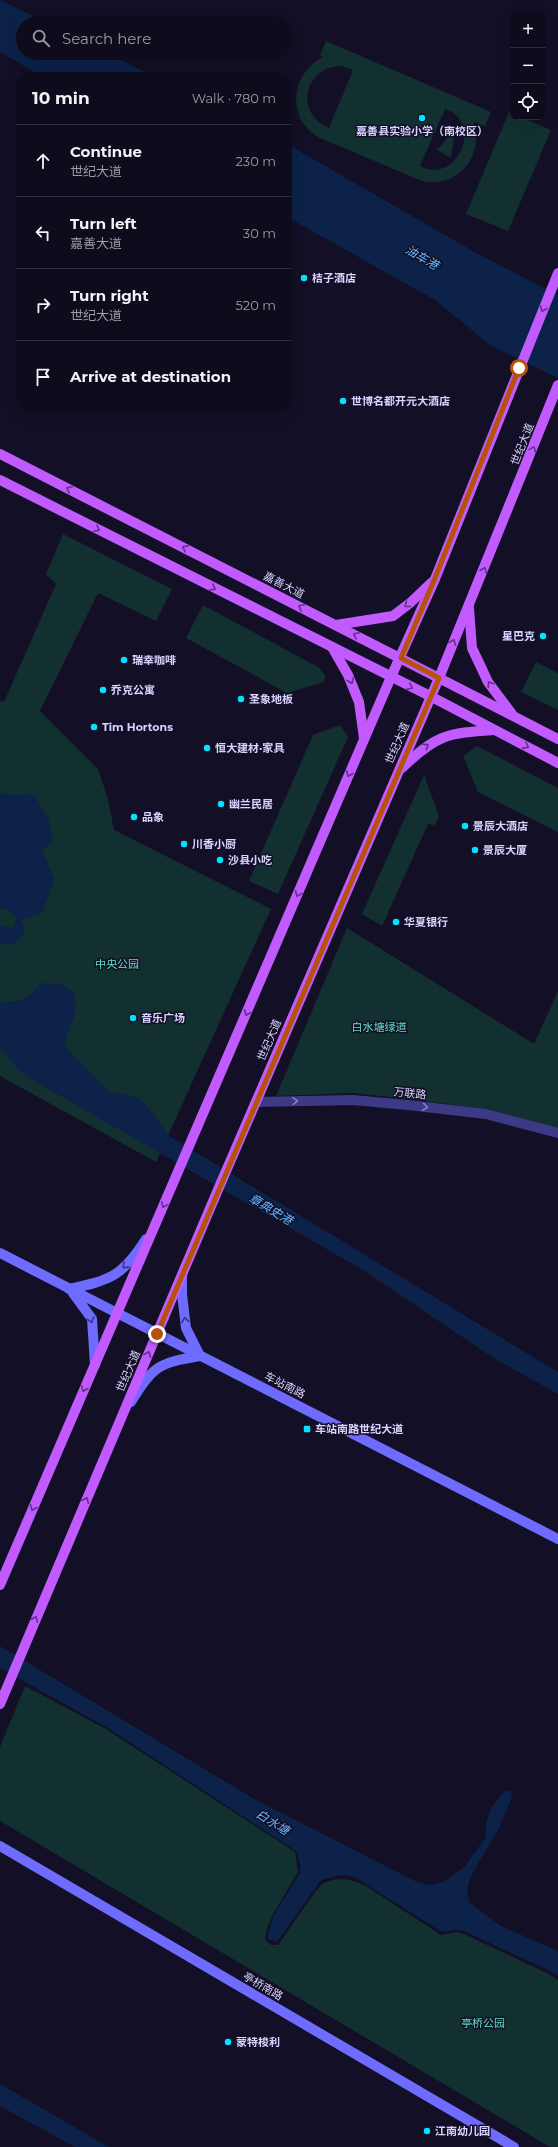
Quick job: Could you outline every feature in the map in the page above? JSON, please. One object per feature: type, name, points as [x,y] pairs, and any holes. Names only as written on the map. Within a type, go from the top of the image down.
[{"type":"main road","points":[[0,1585],[364,738],[401,658],[435,578],[558,272]]},
{"type":"main road","name":"世纪大道","points":[[0,1704],[182,1273],[439,678],[557,388]]},
{"type":"main road","name":"嘉善大道","points":[[0,454],[558,739]]},
{"type":"main road","points":[[0,480],[430,696],[558,763]]},
{"type":"main road","points":[[336,625],[393,616],[410,603],[435,578]]},
{"type":"main road","points":[[468,606],[472,648],[488,682],[513,716]]},
{"type":"main road","points":[[332,647],[348,675],[359,702],[364,738]]},
{"type":"main road","points":[[398,772],[423,747],[439,738],[466,732],[494,730]]},
{"type":"street","name":"万联路","points":[[256,1102],[352,1100],[408,1105],[486,1114],[558,1133]]},
{"type":"street","points":[[94,1365],[92,1319],[80,1301],[69,1289],[105,1281],[121,1271],[134,1258],[156,1223]]},
{"type":"street","name":"车站南路","points":[[0,1253],[558,1539]]},
{"type":"street","points":[[119,1422],[145,1379],[153,1371],[174,1361],[200,1356],[186,1328],[182,1294],[182,1273]]},
{"type":"street","name":"亭桥南路","points":[[0,1846],[514,2147]]},
{"type":"green space","points":[[326,41],[491,112],[485,126],[474,122],[476,134],[475,146],[472,157],[466,167],[457,175],[447,180],[435,182],[422,181],[320,138],[309,130],[301,120],[297,109],[296,97],[304,74],[312,65],[323,57],[320,56]],"holes":[[[341,66],[353,70],[329,128],[318,121],[311,112],[308,102],[308,92],[312,82],[319,74],[328,68]],[[445,109],[457,116],[463,126],[464,138],[461,150],[455,160],[445,167],[433,170],[420,166]]]},
{"type":"green space","points":[[509,112],[510,120],[528,120],[551,130],[508,231],[466,214]]},
{"type":"green space","points":[[455,129],[451,158],[437,150]]},
{"type":"green space","name":"中央公园","points":[[63,534],[172,589],[156,621],[98,593],[40,711],[98,769],[108,799],[114,830],[271,909],[156,1162],[0,1076],[0,701],[4,702],[56,584],[46,574]]},
{"type":"green space","points":[[203,605],[318,667],[325,675],[324,682],[287,693],[186,638]]},
{"type":"green space","points":[[536,662],[558,673],[558,710],[521,692]]},
{"type":"green space","points":[[340,725],[348,737],[278,894],[249,881],[313,735]]},
{"type":"green space","points":[[477,746],[558,788],[558,832],[478,792],[463,756]]},
{"type":"green space","points":[[424,775],[439,816],[435,825],[428,824],[382,926],[362,914]]},
{"type":"green space","name":"白水塘绿道","points":[[347,928],[534,1044],[558,991],[558,1128],[486,1109],[409,1099],[353,1093],[276,1096]]},
{"type":"green space","name":"亭桥公园","points":[[25,1686],[106,1729],[295,1852],[298,1872],[272,1916],[267,1928],[265,1940],[271,1945],[278,1945],[320,1886],[329,1881],[345,1879],[366,1886],[441,1935],[456,1932],[464,1934],[549,1974],[558,1980],[558,2147],[550,2147],[0,1821],[0,1747]]},
{"type":"water","points":[[0,0],[33,16],[16,16],[16,60],[121,60],[145,72],[34,72],[0,52]]},
{"type":"water","name":"油车港","points":[[292,147],[478,254],[558,295],[558,378],[491,346],[435,300],[292,220]]},
{"type":"water","points":[[0,793],[15,795],[33,794],[48,817],[53,841],[42,851],[55,879],[42,913],[21,920],[25,931],[18,941],[8,945],[0,943],[0,925],[10,928],[15,926],[16,917],[10,911],[0,908]]},
{"type":"water","name":"章典史港","points":[[41,983],[63,985],[74,993],[76,1009],[75,1015],[66,1038],[65,1046],[108,1091],[138,1097],[152,1112],[169,1136],[558,1372],[558,1394],[492,1357],[363,1270],[26,1076],[14,1065],[0,1048],[0,1002],[14,1001],[24,998],[32,993]]},
{"type":"water","name":"白水塘","points":[[0,1646],[256,1800],[417,1882],[430,1885],[443,1882],[465,1866],[486,1837],[486,1823],[491,1808],[504,1792],[511,1790],[512,1797],[499,1828],[471,1876],[467,1889],[469,1902],[501,1926],[558,1951],[558,1976],[464,1931],[454,1930],[442,1932],[354,1877],[341,1875],[321,1880],[277,1942],[267,1939],[273,1916],[300,1873],[300,1863],[296,1851],[106,1727],[0,1668]]},
{"type":"water","points":[[0,2084],[109,2147],[75,2147],[0,2106]]},
{"type":"place","name":"嘉善县实验小学（南校区）","points":[[422,118]]},
{"type":"place","name":"桔子酒店","points":[[304,278]]},
{"type":"place","name":"世博名都开元大酒店","points":[[343,401]]},
{"type":"place","name":"星巴克","points":[[543,636]]},
{"type":"place","name":"瑞幸咖啡","points":[[124,660]]},
{"type":"place","name":"乔克公寓","points":[[103,690]]},
{"type":"place","name":"圣象地板","points":[[241,699]]},
{"type":"place","name":"Tim Hortons","points":[[94,727]]},
{"type":"place","name":"恒大建材·家具","points":[[207,748]]},
{"type":"place","name":"幽兰民居","points":[[221,804]]},
{"type":"place","name":"品象","points":[[134,817]]},
{"type":"place","name":"景辰大酒店","points":[[465,826]]},
{"type":"place","name":"川香小厨","points":[[184,844]]},
{"type":"place","name":"景辰大厦","points":[[475,850]]},
{"type":"place","name":"沙县小吃","points":[[220,860]]},
{"type":"place","name":"华夏银行","points":[[396,922]]},
{"type":"place","name":"音乐广场","points":[[133,1018]]},
{"type":"place","name":"车站南路世纪大道","points":[[307,1429]]},
{"type":"place","name":"蒙特梭利","points":[[228,2042]]},
{"type":"place","name":"江南幼儿园","points":[[427,2131]]},
{"type":"route","points":[[157,1334],[439,678],[401,658],[435,578],[519,368]]}]
